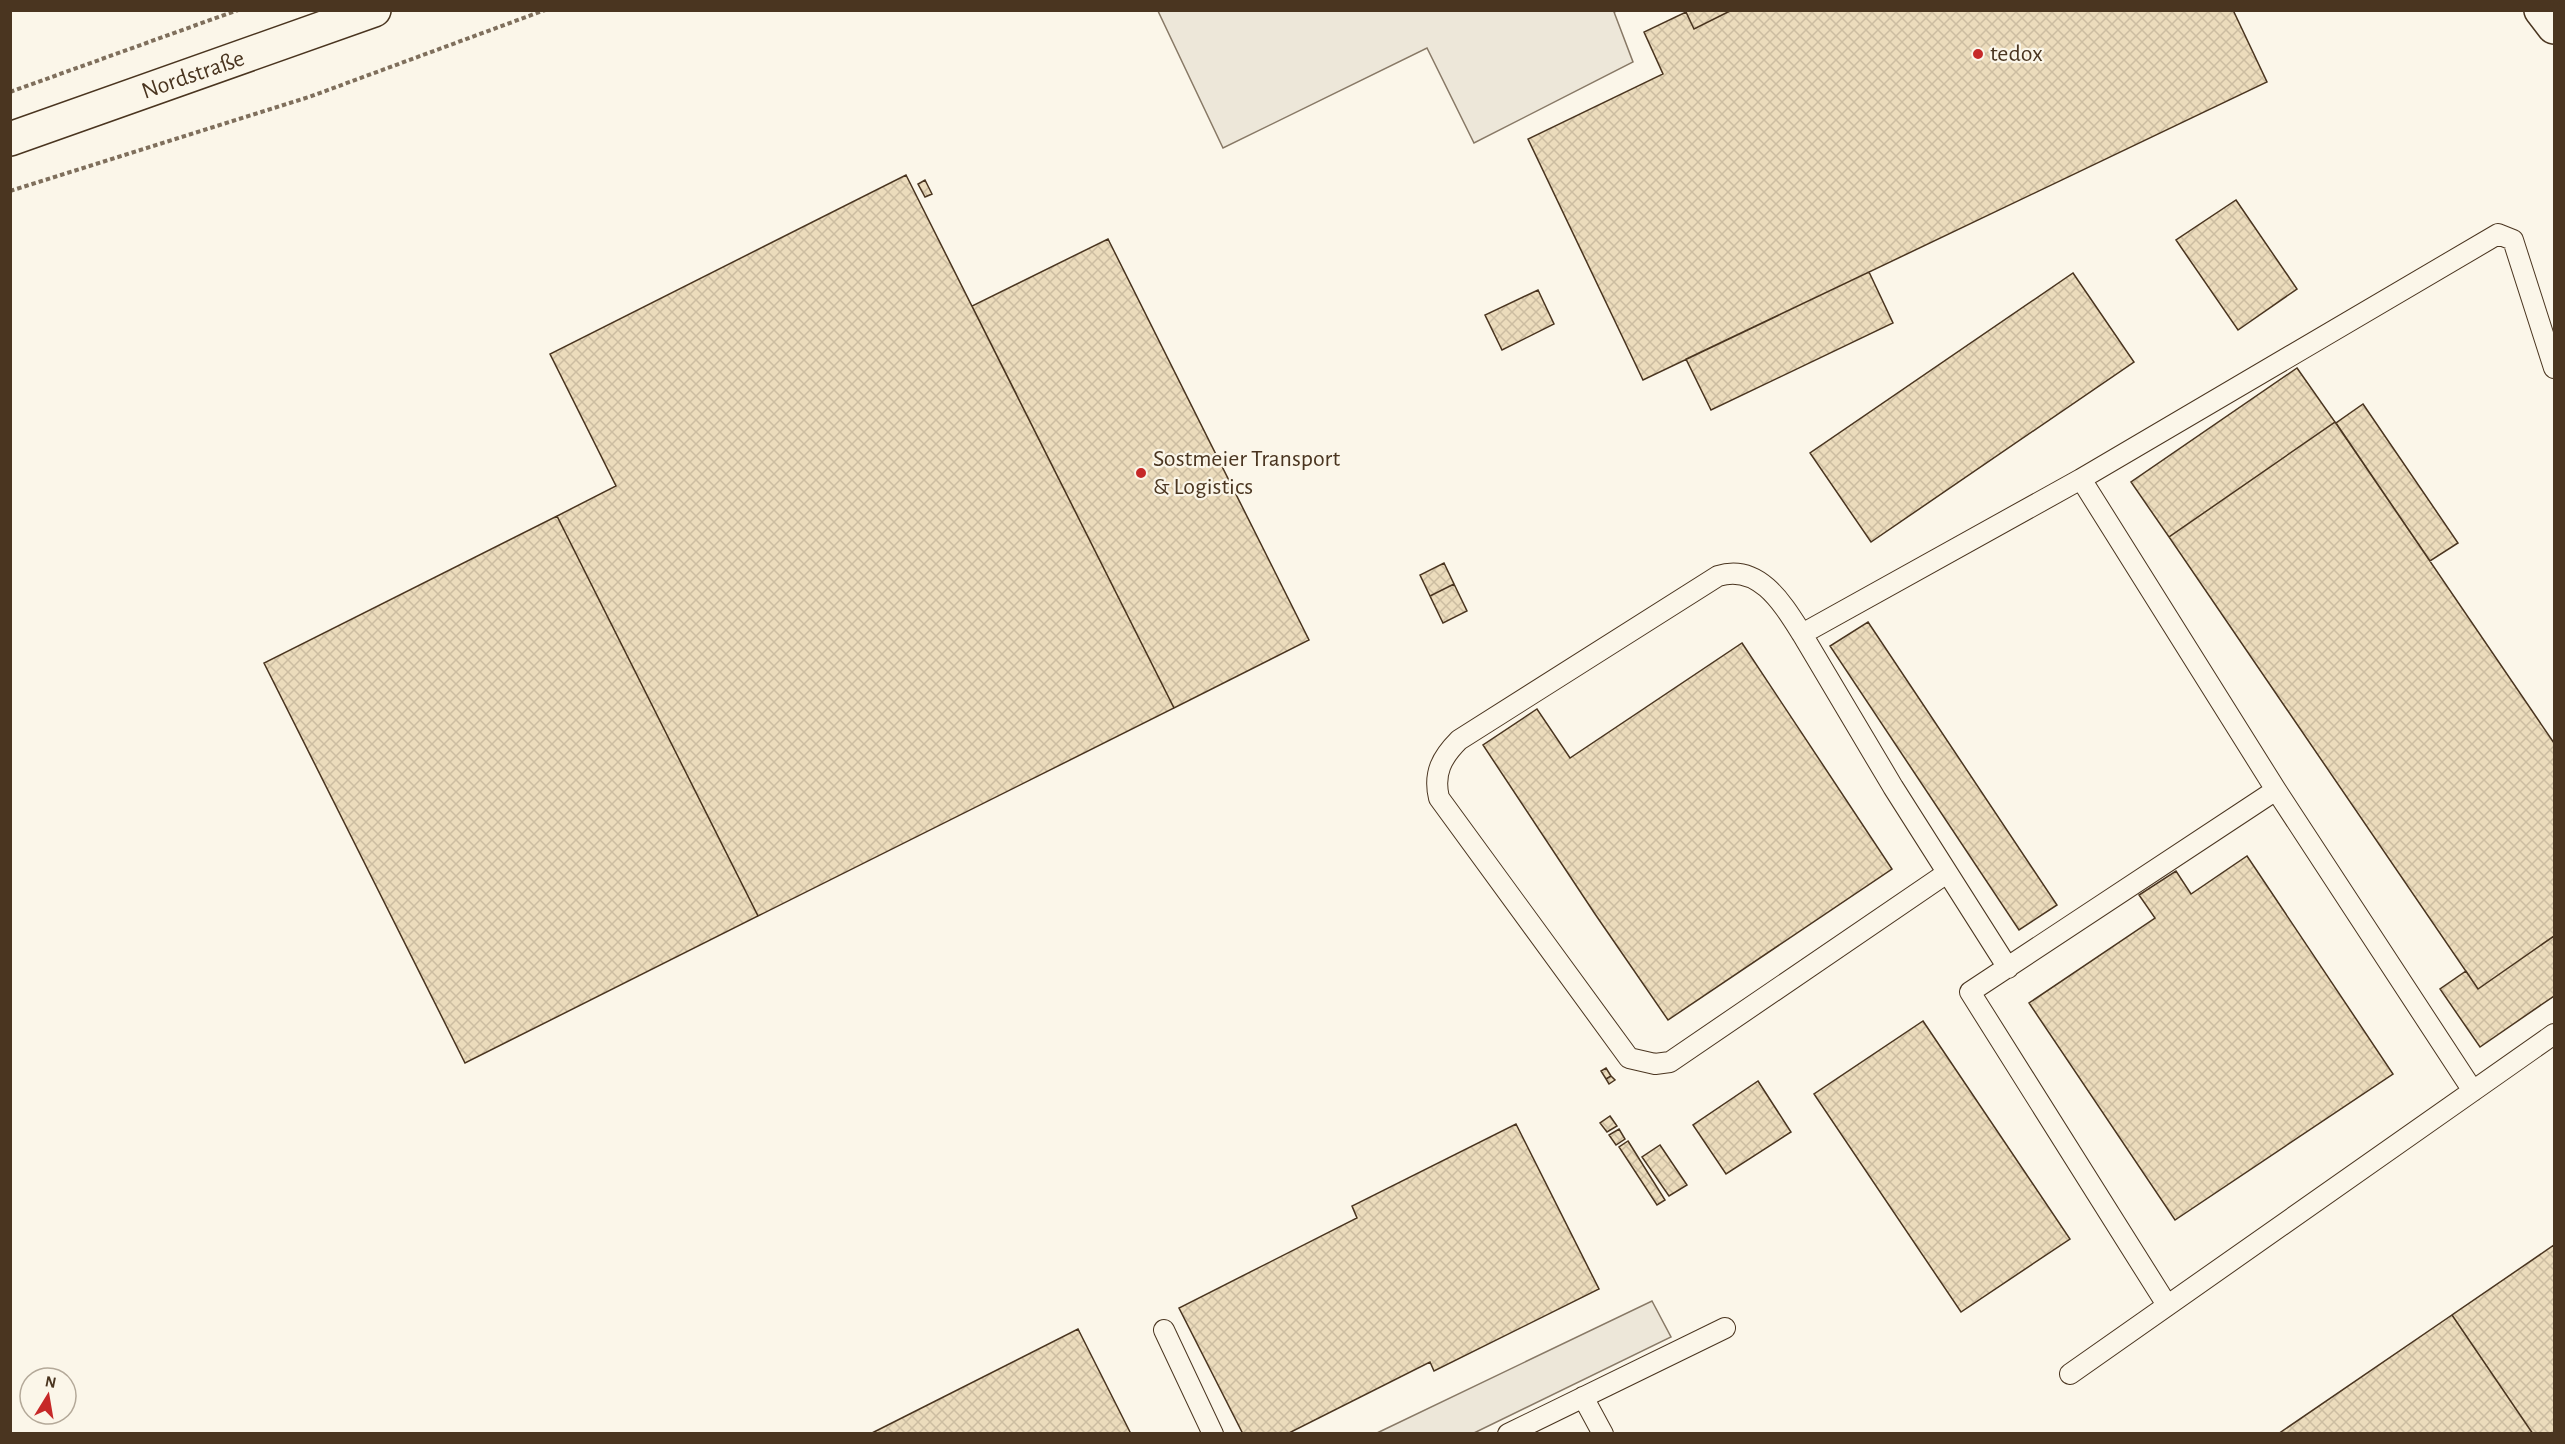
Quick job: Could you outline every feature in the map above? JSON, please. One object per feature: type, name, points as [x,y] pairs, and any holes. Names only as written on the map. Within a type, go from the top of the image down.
[{"type":"street","name":"Nordstraße","points":[[10,139],[374,10]]},
{"type":"street","points":[[2541,10],[2554,27]]},
{"type":"lane","points":[[1802,634],[2080,478],[2498,234],[2513,240],[2554,368]]},
{"type":"lane","points":[[2080,478],[2276,790],[2473,1091]]},
{"type":"lane","points":[[1947,873],[1670,1062],[1655,1064],[1629,1059],[1439,798],[1436,787],[1441,761],[1459,740],[1718,576],[1740,572],[1773,592],[1802,634],[1893,787],[2008,968]]},
{"type":"lane","points":[[2167,1305],[1970,992],[2276,790]]},
{"type":"lane","points":[[2070,1374],[2554,1034]]},
{"type":"lane","points":[[1508,1434],[1725,1328]]},
{"type":"lane","points":[[1164,1330],[1213,1434]]},
{"type":"lane","points":[[1583,1397],[1603,1434]]},
{"type":"path","points":[[10,92],[238,10]]},
{"type":"path","points":[[10,191],[309,97],[545,10]]},
{"type":"shaded area","points":[[1158,11],[1617,11],[1614,12],[1633,62],[1474,143],[1427,48],[1223,148]]},
{"type":"shaded area","points":[[1652,1301],[1671,1337],[1474,1433],[1377,1433]]},
{"type":"building","points":[[1685,10],[1732,10],[1694,29]]},
{"type":"building","points":[[1732,10],[2233,10],[2267,82],[1643,380],[1528,139],[1663,74],[1644,32],[1686,12],[1694,29]]},
{"type":"building","points":[[906,175],[1174,708],[758,916],[557,516],[616,486],[550,354]]},
{"type":"building","points":[[925,180],[932,194],[925,197],[918,184]]},
{"type":"building","points":[[2236,200],[2297,289],[2238,330],[2176,240]]},
{"type":"building","name":"Sostmeier Transport & Logistics","points":[[1108,239],[1309,640],[1174,708],[972,306]]},
{"type":"building","points":[[1869,272],[1893,323],[1711,410],[1686,359]]},
{"type":"building","points":[[2073,273],[2134,362],[1871,542],[1810,453]]},
{"type":"building","points":[[1538,290],[1554,324],[1502,350],[1485,315]]},
{"type":"building","points":[[2297,368],[2335,422],[2169,537],[2131,482]]},
{"type":"building","points":[[2363,404],[2458,543],[2430,561],[2336,423]]},
{"type":"building","points":[[2335,422],[2554,743],[2554,936],[2478,989],[2169,537]]},
{"type":"building","points":[[557,516],[758,916],[465,1063],[264,663]]},
{"type":"building","points":[[1444,563],[1454,584],[1430,596],[1420,575]]},
{"type":"building","points":[[1454,584],[1467,611],[1443,623],[1430,596]]},
{"type":"building","points":[[1868,622],[2057,905],[2019,930],[1830,646]]},
{"type":"building","points":[[1742,643],[1892,869],[1668,1020],[1483,745],[1537,709],[1570,758]]},
{"type":"building","points":[[2247,856],[2393,1074],[2175,1220],[2029,1003],[2155,918],[2139,895],[2176,871],[2191,894]]},
{"type":"building","points":[[2554,936],[2554,996],[2480,1047],[2440,989],[2466,971],[2478,989]]},
{"type":"building","points":[[1923,1021],[2070,1239],[1961,1312],[1814,1094]]},
{"type":"building","points":[[1606,1068],[1611,1076],[1606,1079],[1601,1071]]},
{"type":"building","points":[[1611,1076],[1615,1080],[1609,1084],[1606,1079]]},
{"type":"building","points":[[1758,1081],[1791,1132],[1726,1174],[1693,1125]]},
{"type":"building","points":[[1610,1116],[1617,1126],[1607,1132],[1600,1123]]},
{"type":"building","points":[[1516,1124],[1599,1289],[1434,1371],[1430,1362],[1287,1434],[1243,1434],[1179,1308],[1357,1218],[1352,1206]]},
{"type":"building","points":[[1619,1129],[1625,1139],[1616,1145],[1609,1135]]},
{"type":"building","points":[[1628,1141],[1665,1200],[1657,1205],[1619,1147]]},
{"type":"building","points":[[1660,1145],[1687,1185],[1669,1196],[1642,1157]]},
{"type":"building","points":[[2554,1245],[2554,1434],[2533,1434],[2452,1315]]},
{"type":"building","points":[[2452,1315],[2533,1434],[2278,1434]]},
{"type":"building","points":[[1078,1329],[1131,1434],[870,1434]]},
{"type":"place","name":"tedox","points":[[1978,54]]},
{"type":"place","name":"Sostmeier Transport & Logistics","points":[[1141,473]]}]
